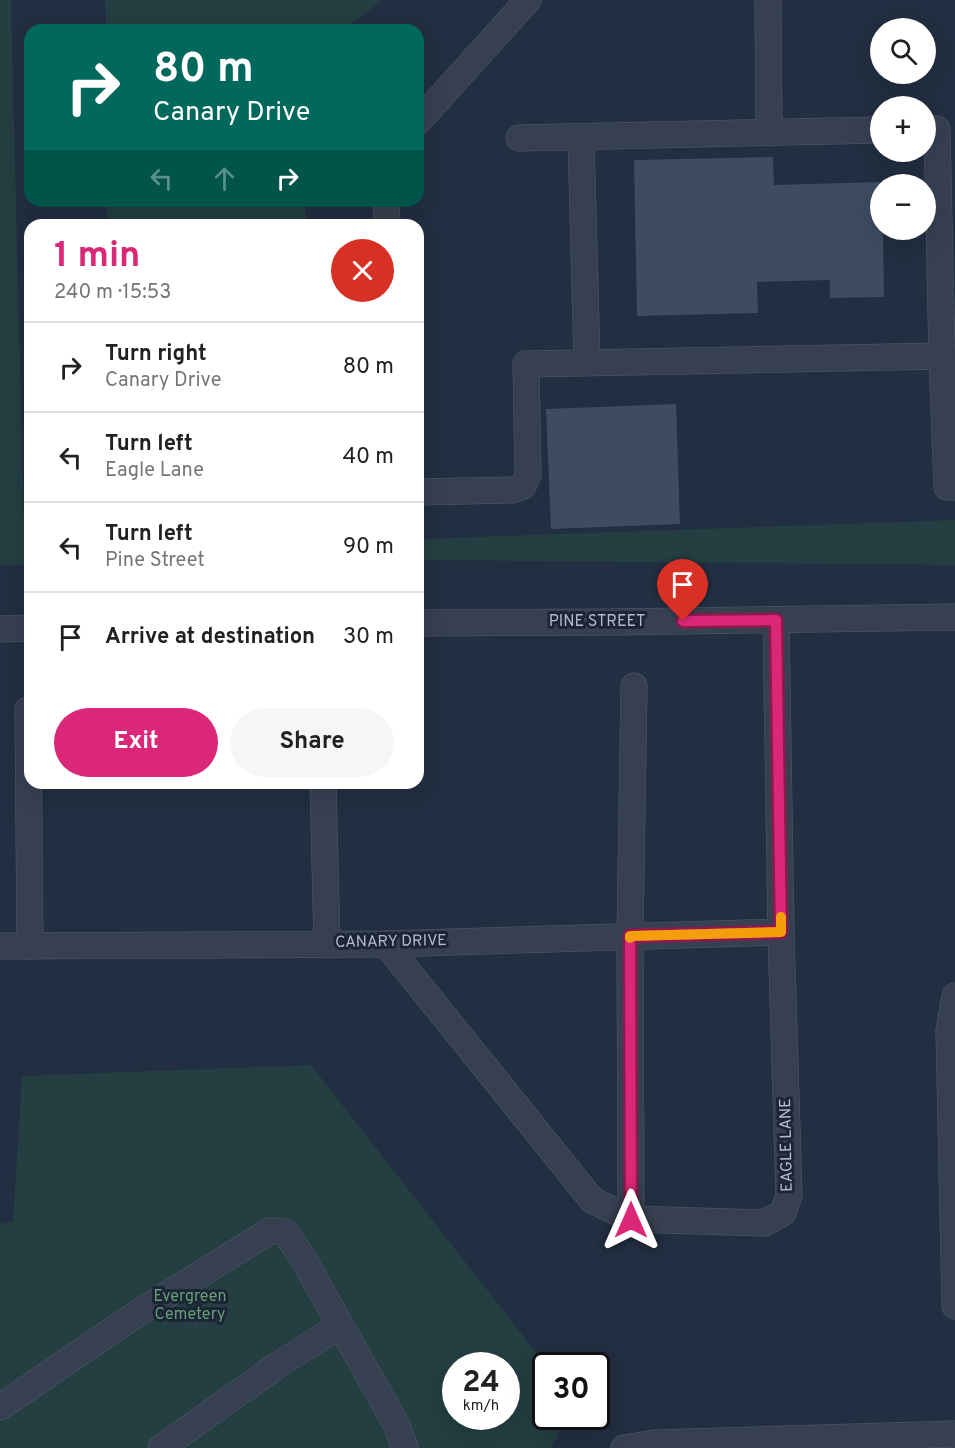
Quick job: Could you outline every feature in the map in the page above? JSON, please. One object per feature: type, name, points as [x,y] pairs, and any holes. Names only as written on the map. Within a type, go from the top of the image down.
[{"type":"street","points":[[424,115],[528,0]]},
{"type":"street","points":[[768,0],[769,133]]},
{"type":"street","points":[[939,129],[942,356],[947,487],[955,487]]},
{"type":"street","points":[[519,138],[870,130]]},
{"type":"street","points":[[581,137],[587,362]]},
{"type":"street","points":[[424,492],[513,490],[523,486],[528,475],[526,364],[942,356]]},
{"type":"street","name":"PINE STREET","points":[[424,623],[955,617]]},
{"type":"street","name":"EAGLE LANE","points":[[386,944],[592,1200],[631,1220],[764,1223],[783,1213],[789,1195],[781,932],[776,620]]},
{"type":"street","points":[[0,629],[24,628]]},
{"type":"street","points":[[631,1220],[630,936],[634,686]]},
{"type":"street","points":[[29,789],[30,946]]},
{"type":"street","points":[[323,789],[327,943]]},
{"type":"street","name":"CANARY DRIVE","points":[[0,946],[386,944],[781,932]]},
{"type":"street","points":[[955,996],[949,1030],[955,1306]]},
{"type":"street","points":[[0,1407],[144,1309],[270,1231],[285,1232],[301,1255],[396,1424],[405,1448]]},
{"type":"street","points":[[161,1448],[275,1367],[340,1325]]},
{"type":"street","points":[[624,1448],[655,1443],[955,1434]]},
{"type":"green space","points":[[0,0],[11,0],[24,565],[0,565]]},
{"type":"green space","points":[[105,0],[382,0],[352,24],[106,24]]},
{"type":"green space","points":[[107,207],[305,207],[306,219],[107,219]]},
{"type":"green space","points":[[955,520],[955,565],[424,560],[424,539]]},
{"type":"green space","name":"Evergreen Cemetery","points":[[311,1065],[536,1352],[532,1352],[532,1430],[560,1430],[551,1448],[0,1448],[0,1224],[13,1221],[22,1076]]},
{"type":"building","points":[[773,157],[774,185],[870,182],[870,240],[883,240],[884,297],[830,298],[830,280],[757,282],[758,313],[637,316],[634,160]]},
{"type":"building","points":[[676,404],[680,524],[551,529],[546,409]]},
{"type":"slow traffic","points":[[630,938],[630,936],[781,932],[781,917]]},
{"type":"route","points":[[631,1220],[630,936],[781,932],[776,620],[683,621]]}]
